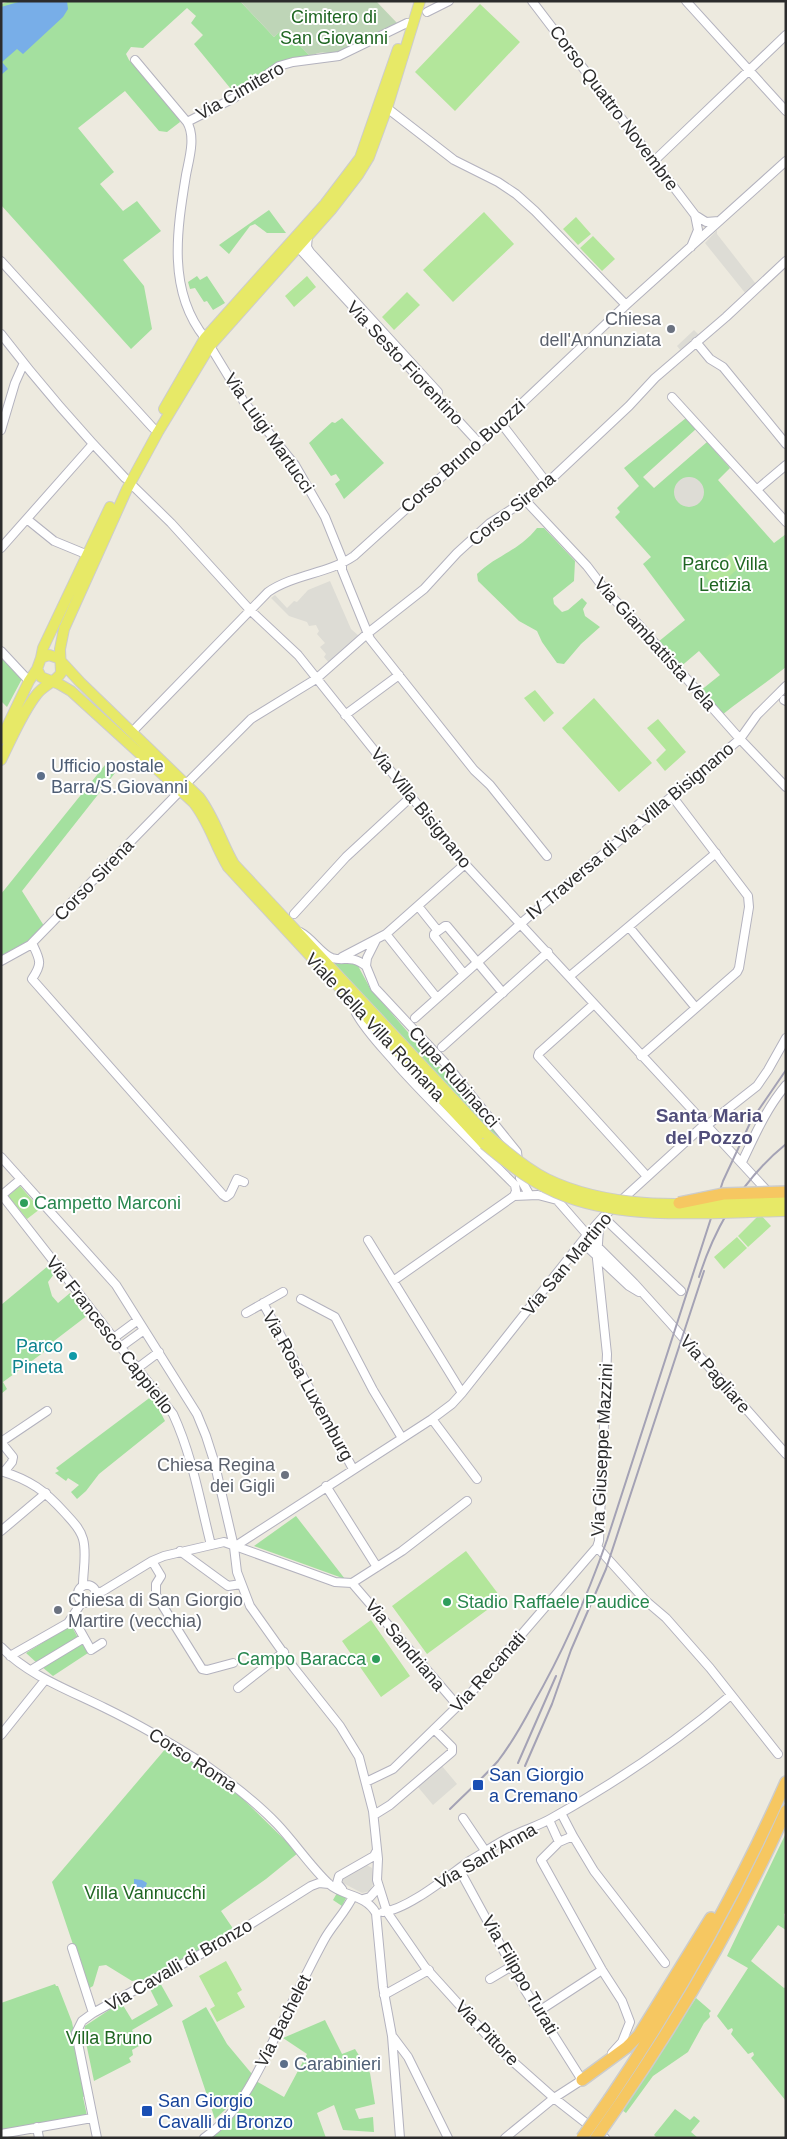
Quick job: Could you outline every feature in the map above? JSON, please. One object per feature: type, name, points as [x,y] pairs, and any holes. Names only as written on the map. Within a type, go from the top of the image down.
[{"type":"highway","points":[[679,1203],[723,1194],[786,1192]]},
{"type":"highway","points":[[596,2138],[614,2101],[691,1971],[764,1831],[786,1782]]},
{"type":"highway","points":[[582,2138],[660,2044],[715,1952],[763,1861],[786,1811]]},
{"type":"highway","points":[[582,2080],[606,2063],[639,2035],[694,1948],[748,1853],[764,1831]]},
{"type":"main road","points":[[300,245],[325,204],[360,158],[413,1]]},
{"type":"main road","points":[[1,739],[37,668],[44,648],[88,555],[128,480],[207,342],[300,245],[336,203],[366,163],[387,108],[420,1]]},
{"type":"main road","points":[[1,760],[25,712],[44,686],[61,673],[64,629],[128,480]]},
{"type":"main road","points":[[41,658],[54,655],[61,661]]},
{"type":"main road","name":"Viale della Villa Romana","points":[[61,661],[132,732],[183,788],[202,813],[228,868],[484,1144],[537,1184],[567,1198],[618,1210],[656,1213],[786,1212]]},
{"type":"main road","points":[[37,668],[41,677],[52,680]]},
{"type":"main road","name":"Viale della Villa Romana","points":[[52,680],[71,691],[124,740],[209,810],[234,864],[486,1134],[507,1153],[546,1179],[585,1194],[623,1201],[679,1203],[786,1202]]},
{"type":"main road","points":[[124,740],[132,732]]},
{"type":"street","points":[[427,12],[449,1]]},
{"type":"street","points":[[686,1],[786,111]]},
{"type":"street","name":"Corso Quattro Novembre","points":[[536,2],[695,215]]},
{"type":"street","name":"Via Cimitero","points":[[187,122],[234,98],[279,66],[293,62],[339,56],[406,24]]},
{"type":"street","points":[[654,161],[786,34]]},
{"type":"street","points":[[135,60],[187,122]]},
{"type":"street","points":[[387,108],[454,160],[474,172],[498,182],[516,194],[535,211],[626,305]]},
{"type":"street","name":"Via Luigi Martucci","points":[[187,122],[190,130],[191,152],[178,232],[177,271],[186,304],[194,322],[244,402],[295,465],[325,517],[342,564],[342,570],[368,633],[474,770],[490,784],[547,856]]},
{"type":"street","name":"Corso Bruno Buozzi","points":[[132,732],[250,610],[280,584],[342,564],[354,556],[478,442],[502,423],[626,305],[786,161]]},
{"type":"street","points":[[695,215],[706,222],[722,220]]},
{"type":"street","points":[[691,248],[698,230],[695,215]]},
{"type":"street","name":"Via Sesto Fiorentino","points":[[300,245],[478,442]]},
{"type":"street","name":"Via Sesto Fiorentino","points":[[300,245],[472,429],[478,442]]},
{"type":"street","points":[[1,262],[156,430]]},
{"type":"street","name":"Corso Sirena","points":[[1,961],[18,954],[32,943],[251,719],[316,679],[368,633],[424,589],[490,523],[525,500],[547,482],[629,406],[655,378],[786,262]]},
{"type":"street","name":"Via Villa Bisignano","points":[[1,334],[23,365],[93,444],[171,523],[250,610],[298,655],[465,864],[548,952],[706,1126],[742,1162],[786,1212]]},
{"type":"street","points":[[696,342],[710,359],[722,367],[786,444]]},
{"type":"street","points":[[1,430],[15,383],[23,365]]},
{"type":"street","points":[[672,397],[786,522]]},
{"type":"street","points":[[502,423],[547,482]]},
{"type":"street","points":[[1,548],[28,520],[93,444]]},
{"type":"street","points":[[760,487],[786,465]]},
{"type":"street","name":"Via Giambattista Vela","points":[[525,500],[587,566],[618,605],[740,739],[786,786]]},
{"type":"street","points":[[778,514],[786,507]]},
{"type":"street","points":[[28,520],[54,541],[88,555]]},
{"type":"street","points":[[1,651],[29,681]]},
{"type":"street","points":[[345,715],[399,675]]},
{"type":"street","name":"IV Traversa di Via Villa Bisignano","points":[[415,1018],[521,923],[740,739],[757,715],[786,686]]},
{"type":"street","points":[[294,914],[346,857],[412,796]]},
{"type":"street","points":[[641,1056],[739,968],[749,907],[748,896],[672,796]]},
{"type":"street","points":[[570,976],[716,853]]},
{"type":"street","points":[[341,958],[386,934],[465,864]]},
{"type":"street","points":[[418,906],[438,931]]},
{"type":"street","points":[[464,974],[434,936],[438,931],[447,926],[503,993]]},
{"type":"street","points":[[629,927],[696,1008]]},
{"type":"street","points":[[297,931],[309,937],[326,955],[333,958],[352,959],[366,966],[367,958],[376,940]]},
{"type":"street","points":[[386,934],[437,998]]},
{"type":"street","points":[[32,943],[39,960],[39,971],[32,979],[211,1182],[226,1196],[230,1194],[237,1179],[244,1182]]},
{"type":"street","points":[[442,1047],[548,952]]},
{"type":"street","name":"Cupa Rubinacci","points":[[366,966],[375,988],[446,1064],[517,1152],[520,1178],[529,1194]]},
{"type":"street","points":[[594,1004],[538,1055],[644,1173]]},
{"type":"street","points":[[358,1009],[356,1013],[364,1027],[463,1135],[514,1185],[516,1191],[514,1196],[393,1281]]},
{"type":"street","name":"Via San Martino","points":[[234,1547],[432,1419],[462,1394],[597,1224],[706,1126],[757,1086],[786,1038]]},
{"type":"street","points":[[742,1162],[755,1131],[774,1099],[786,1085]]},
{"type":"street","points":[[1,1157],[116,1285],[197,1414],[206,1436],[234,1547],[237,1572],[250,1606],[340,1726],[357,1754],[374,1815],[378,1888],[370,1897],[363,1899]]},
{"type":"street","points":[[2,1192],[19,1177]]},
{"type":"street","name":"Via Francesco Cappiello","points":[[2,1192],[54,1262],[139,1367],[174,1414],[182,1433],[211,1545]]},
{"type":"street","name":"Via Pagliare","points":[[514,1196],[529,1194],[557,1200],[598,1248],[634,1283],[786,1454]]},
{"type":"street","points":[[604,1217],[680,1291]]},
{"type":"street","name":"Via Giuseppe Mazzini","points":[[597,1224],[600,1228],[597,1256],[607,1354],[600,1531],[597,1547],[646,1601],[666,1618],[710,1668],[778,1754]]},
{"type":"street","points":[[368,1240],[462,1394]]},
{"type":"street","name":"Via Pagliare","points":[[582,1242],[629,1286],[643,1294]]},
{"type":"street","points":[[598,1272],[606,1265]]},
{"type":"street","points":[[246,1313],[283,1292]]},
{"type":"street","points":[[301,1299],[335,1317],[402,1438]]},
{"type":"street","name":"Via Rosa Luxemburg","points":[[263,1303],[353,1469]]},
{"type":"street","points":[[115,1337],[138,1320]]},
{"type":"street","points":[[122,1346],[144,1330]]},
{"type":"street","points":[[139,1367],[159,1352]]},
{"type":"street","points":[[47,1411],[1,1442],[13,1457],[12,1462],[3,1472],[33,1484],[46,1493],[78,1528],[83,1539],[83,1585],[77,1594],[82,1602]]},
{"type":"street","points":[[432,1419],[477,1479]]},
{"type":"street","points":[[326,1486],[377,1567]]},
{"type":"street","points":[[1,1531],[46,1493]]},
{"type":"street","name":"Via Sandriana","points":[[96,1593],[104,1591],[152,1561],[180,1551],[228,1542],[234,1547],[335,1582],[352,1584],[430,1531],[467,1501]]},
{"type":"street","name":"Via Recanati","points":[[366,1782],[393,1769],[458,1706],[597,1547]]},
{"type":"street","points":[[180,1551],[228,1586],[241,1584]]},
{"type":"street","points":[[152,1561],[161,1576],[156,1584],[156,1595],[202,1669],[206,1670],[233,1663]]},
{"type":"street","name":"Via Sandriana","points":[[352,1584],[458,1706]]},
{"type":"street","points":[[82,1602],[90,1603],[96,1593],[93,1587],[83,1585]]},
{"type":"street","points":[[10,1656],[68,1623],[82,1602]]},
{"type":"street","points":[[73,1618],[91,1650],[102,1643]]},
{"type":"street","points":[[31,1670],[84,1638]]},
{"type":"street","name":"Corso Roma","points":[[1,1647],[10,1656],[45,1680],[120,1716],[207,1767],[250,1798],[271,1818],[329,1884]]},
{"type":"street","points":[[238,1688],[284,1652]]},
{"type":"street","points":[[1,1735],[45,1680]]},
{"type":"street","name":"Via Sant'Anna","points":[[387,1912],[420,1895],[512,1836],[560,1814],[656,1753],[731,1695]]},
{"type":"street","points":[[374,1815],[390,1805],[452,1752],[452,1747],[434,1729]]},
{"type":"street","points":[[560,1814],[594,1871],[665,1963]]},
{"type":"street","points":[[463,1818],[486,1852]]},
{"type":"street","points":[[549,1820],[560,1842]]},
{"type":"street","points":[[505,2138],[554,2098],[582,2080],[616,2050],[627,2032],[630,2022],[622,2001],[602,1970],[541,1860],[560,1842],[572,1836]]},
{"type":"street","points":[[343,1890],[337,1882],[339,1876],[376,1852]]},
{"type":"street","points":[[366,1860],[377,1870]]},
{"type":"street","name":"Via Filippo Turati","points":[[459,1869],[538,2011],[582,2080]]},
{"type":"street","name":"Via Cavalli di Bronzo","points":[[96,2138],[76,2033],[82,2022],[93,2013],[221,1943],[311,1886],[319,1883],[329,1884]]},
{"type":"street","points":[[329,1884],[363,1899],[372,1905],[376,1913],[384,1995],[392,2036],[400,2138]]},
{"type":"street","name":"Via Pittore","points":[[378,1888],[387,1912],[428,1970],[501,2051],[554,2098],[605,2138]]},
{"type":"street","name":"Via Bachelet","points":[[204,2138],[223,2123],[238,2104],[258,2072],[325,1938],[349,1905],[353,1896]]},
{"type":"street","points":[[376,1913],[387,1912]]},
{"type":"street","points":[[72,1948],[93,2013]]},
{"type":"street","points":[[490,1979],[512,1966]]},
{"type":"street","points":[[384,1995],[428,1970]]},
{"type":"street","points":[[538,2011],[602,1970]]},
{"type":"street","points":[[392,2036],[408,2058],[448,2138]]},
{"type":"street","points":[[1,2134],[92,2118]]},
{"type":"street","points":[[37,2127],[39,2138]]},
{"type":"green space","points":[[11,1],[240,1],[274,37],[283,28],[310,56],[294,59],[235,94],[194,44],[203,35],[191,23],[196,16],[187,8],[143,48],[131,47],[126,54],[129,60],[175,111],[180,122],[167,132],[159,131],[125,91],[78,128],[114,172],[100,184],[123,211],[137,201],[161,231],[123,260],[144,286],[152,329],[131,349],[1,205],[1,4]]},
{"type":"green space","name":"Cimitero di San Giovanni","points":[[240,1],[376,1],[397,23],[333,55],[322,52],[310,56],[283,29],[274,37]]},
{"type":"green space","points":[[480,4],[520,42],[455,111],[415,72]]},
{"type":"green space","points":[[269,210],[286,233],[267,233],[255,224],[250,226],[229,254],[219,245]]},
{"type":"green space","points":[[484,212],[514,244],[453,302],[423,270]]},
{"type":"green space","points":[[576,217],[591,234],[578,245],[563,229]]},
{"type":"green space","points":[[593,236],[615,259],[602,271],[580,248]]},
{"type":"green space","points":[[197,276],[200,280],[207,276],[225,303],[213,310],[207,301],[204,302],[195,288],[190,289],[188,282]]},
{"type":"green space","points":[[307,276],[316,287],[294,307],[285,296]]},
{"type":"green space","points":[[407,292],[420,305],[394,330],[382,317]]},
{"type":"green space","points":[[342,418],[384,463],[344,499],[335,484],[340,480],[336,474],[331,476],[309,443],[332,422],[335,423]]},
{"type":"green space","name":"Parco Villa Letizia","points":[[686,418],[696,429],[643,477],[654,488],[707,442],[730,468],[718,480],[774,543],[786,534],[786,667],[722,715],[700,691],[720,675],[699,651],[679,668],[658,642],[685,620],[643,564],[651,557],[615,517],[620,512],[617,508],[639,486],[624,468]]},
{"type":"green space","points":[[537,528],[544,528],[575,561],[574,581],[553,598],[554,604],[562,612],[568,610],[582,598],[587,603],[583,609],[585,616],[600,627],[581,644],[564,664],[557,663],[542,642],[537,631],[519,621],[478,581],[477,574],[482,569],[523,542]]},
{"type":"green space","points":[[731,553],[742,565],[716,588],[705,576]]},
{"type":"green space","points":[[1,653],[23,677],[7,707],[1,701]]},
{"type":"green space","points":[[535,690],[554,713],[544,722],[524,698]]},
{"type":"green space","points":[[594,698],[652,763],[619,792],[562,728]]},
{"type":"green space","points":[[658,719],[686,752],[665,771],[656,760],[666,750],[647,728]]},
{"type":"green space","points":[[105,765],[115,773],[22,891],[46,929],[18,954],[1,961],[1,894]]},
{"type":"green space","points":[[327,959],[357,964],[370,988],[437,1066],[443,1068],[517,1156],[475,1116],[377,1009]]},
{"type":"green space","name":"Campetto Marconi","points":[[20,1186],[40,1209],[27,1219],[8,1196]]},
{"type":"green space","points":[[760,1214],[771,1226],[748,1247],[738,1236]]},
{"type":"green space","points":[[737,1237],[747,1248],[724,1269],[714,1257]]},
{"type":"green space","points":[[48,1266],[54,1274],[48,1282],[52,1296],[58,1303],[70,1293],[88,1315],[54,1341],[55,1344],[3,1382],[7,1389],[1,1394],[1,1305]]},
{"type":"green space","points":[[152,1396],[165,1421],[99,1474],[77,1499],[71,1492],[79,1485],[68,1478],[66,1481],[55,1473],[59,1471],[56,1468]]},
{"type":"green space","points":[[296,1516],[345,1579],[254,1546]]},
{"type":"green space","name":"Stadio Raffaele Paudice","points":[[466,1551],[502,1599],[427,1654],[392,1606]]},
{"type":"green space","name":"Campo Baracca","points":[[371,1620],[410,1676],[381,1697],[342,1641]]},
{"type":"green space","points":[[71,1625],[78,1638],[37,1663],[26,1653]]},
{"type":"green space","points":[[82,1643],[88,1653],[53,1676],[42,1667]]},
{"type":"green space","name":"Villa Vannucchi","points":[[167,1747],[199,1766],[238,1794],[298,1853],[266,1879],[221,1911],[234,1930],[146,1982],[142,1979],[132,1981],[106,1965],[99,1966],[93,1986],[88,1989],[52,1882]]},
{"type":"green space","points":[[786,1833],[786,1913],[784,1914],[786,1930],[778,1925],[751,1961],[784,1988],[786,1987],[786,2101],[751,2058],[754,2055],[753,2052],[748,2054],[731,2034],[732,2028],[728,2030],[717,2016],[748,1968],[727,1956]]},
{"type":"green space","points":[[337,1893],[346,1898],[342,1906],[333,1900]]},
{"type":"green space","points":[[226,1961],[242,1990],[237,1993],[245,2007],[217,2022],[210,2009],[215,2006],[199,1976]]},
{"type":"green space","name":"Villa Bruno","points":[[159,1981],[173,2006],[132,2030],[139,2046],[132,2050],[133,2055],[129,2058],[131,2062],[94,2081],[84,2033],[85,2026],[121,2002],[132,2020],[158,2005],[149,1987]]},
{"type":"green space","name":"Villa Bruno","points":[[55,1984],[58,1986],[72,2022],[86,2096],[83,2097],[87,2116],[1,2130],[1,2003]]},
{"type":"green space","points":[[696,1998],[711,2011],[709,2013],[710,2017],[704,2023],[688,2052],[653,2076],[626,2113],[622,2110]]},
{"type":"green space","points":[[206,2007],[227,2044],[252,2074],[237,2099],[215,2119],[182,2021]]},
{"type":"green space","points":[[325,2020],[342,2054],[355,2049],[370,2073],[375,2104],[355,2109],[359,2119],[373,2117],[374,2132],[343,2130],[334,2105],[317,2113],[326,2138],[210,2138],[231,2121],[256,2081],[284,2097],[307,2054],[283,2038]]},
{"type":"green space","points":[[675,2109],[690,2120],[694,2116],[700,2121],[691,2132],[698,2138],[657,2138],[654,2135]]},
{"type":"shaded area","points":[[717,230],[717,234],[756,284],[746,294],[705,243]]},
{"type":"shaded area","points":[[694,330],[700,336],[682,352],[677,346]]},
{"type":"shaded area","points":[[689,477],[700,481],[704,492],[700,503],[689,507],[678,503],[674,492],[678,481]]},
{"type":"shaded area","points":[[330,581],[351,629],[359,636],[330,664],[324,657],[326,654],[320,647],[325,643],[317,634],[319,631],[316,625],[309,626],[307,622],[289,616],[271,598],[275,595],[287,608],[294,601],[297,602],[308,590]]},
{"type":"shaded area","points":[[442,1766],[457,1784],[433,1805],[418,1787]]},
{"type":"shaded area","points":[[365,1864],[372,1868],[373,1884],[370,1891],[362,1893],[343,1883],[342,1878]]},
{"type":"water","points":[[22,1],[67,1],[68,9],[63,17],[23,54],[17,49],[2,62],[8,69],[1,75],[1,7]]},
{"type":"water","points":[[134,1879],[147,1883],[144,1891],[134,1888]]},
{"type":"railway","points":[[450,1809],[498,1761],[507,1748],[554,1666],[573,1625],[607,1540],[723,1181],[751,1121],[786,1070]]},
{"type":"railway","points":[[699,1277],[714,1239],[744,1187],[786,1144]]},
{"type":"railway","points":[[525,1766],[552,1704],[571,1650],[606,1569],[704,1271]]},
{"type":"railway","points":[[518,1763],[556,1676]]},
{"type":"place","name":"Chiesa dell'Annunziata","points":[[671,329]]},
{"type":"place","name":"Ufficio postale Barra/S.Giovanni","points":[[41,776]]},
{"type":"place","name":"Campetto Marconi","points":[[24,1203]]},
{"type":"place","name":"Parco Pineta","points":[[73,1356]]},
{"type":"place","name":"Chiesa Regina dei Gigli","points":[[285,1475]]},
{"type":"place","name":"Stadio Raffaele Paudice","points":[[447,1602]]},
{"type":"place","name":"Chiesa di San Giorgio Martire (vecchia)","points":[[58,1610]]},
{"type":"place","name":"Campo Baracca","points":[[376,1659]]},
{"type":"place","name":"San Giorgio a Cremano","points":[[478,1785]]},
{"type":"place","name":"Carabinieri","points":[[284,2064]]},
{"type":"place","name":"San Giorgio Cavalli di Bronzo","points":[[147,2111]]},
{"type":"district","name":"Santa Maria del Pozzo","points":[[709,1126]]}]
